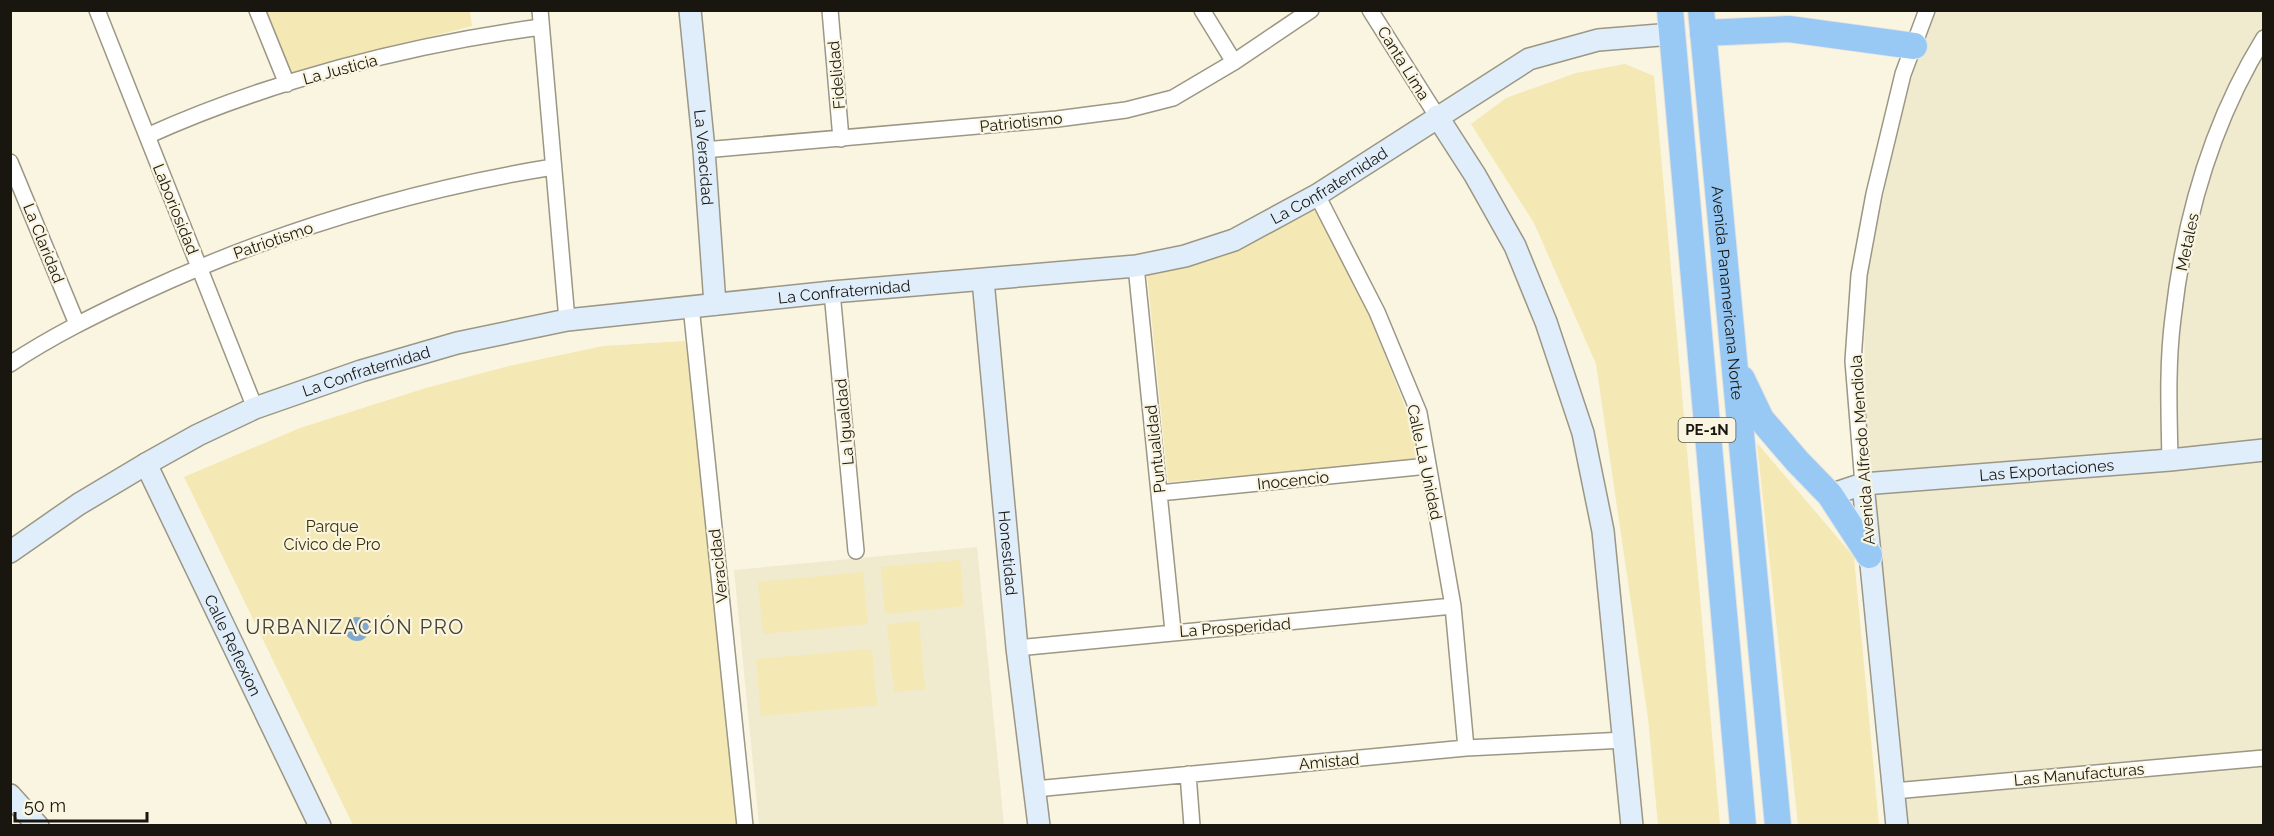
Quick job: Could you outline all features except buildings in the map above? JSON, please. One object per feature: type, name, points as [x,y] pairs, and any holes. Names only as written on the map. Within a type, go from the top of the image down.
[{"type":"highway","name":"Avenida Panamericana Norte","points":[[1671,22],[1743,825]]},
{"type":"highway","points":[[1702,22],[1789,29],[1914,46]]},
{"type":"highway","name":"Avenida Panamericana Norte","points":[[1702,22],[1778,825]]},
{"type":"highway","points":[[1734,363],[1761,419],[1830,495],[1869,555]]},
{"type":"street","name":"Laboriosidad","points":[[97,10],[255,408]]},
{"type":"street","points":[[257,10],[287,84]]},
{"type":"street","points":[[540,10],[567,320]]},
{"type":"street","name":"La Veracidad","points":[[690,10],[704,150],[715,304]]},
{"type":"street","name":"Fidelidad","points":[[830,10],[841,139]]},
{"type":"street","points":[[1202,10],[1234,62]]},
{"type":"street","name":"Patriotismo","points":[[704,150],[841,139],[1126,110],[1173,98],[1234,62],[1311,10]]},
{"type":"street","name":"Canta Lima","points":[[1370,10],[1437,116]]},
{"type":"street","name":"Avenida Alfredo Mendiola","points":[[1897,825],[1869,555],[1853,362],[1859,275],[1874,194],[1903,74],[1927,10]]},
{"type":"street","name":"La Confraternidad","points":[[10,552],[79,504],[146,464],[198,435],[255,408],[361,371],[457,343],[567,320],[832,292],[1136,266],[1185,256],[1234,240],[1317,195],[1529,59],[1671,22]]},
{"type":"street","name":"La Justicia","points":[[147,136],[174,124],[287,84],[373,60],[457,40],[541,27]]},
{"type":"street","name":"Metales","points":[[2170,459],[2169,386],[2172,330],[2182,257],[2213,140],[2234,91],[2264,38]]},
{"type":"street","points":[[1437,116],[1475,175],[1515,246],[1546,322],[1583,433],[1603,531],[1632,825]]},
{"type":"street","name":"La Claridad","points":[[10,162],[17,197],[77,324]]},
{"type":"street","name":"Patriotismo","points":[[10,364],[77,324],[247,247],[382,203],[462,183],[553,166]]},
{"type":"street","name":"Calle La Unidad","points":[[1317,195],[1377,312],[1419,413],[1453,606],[1466,748]]},
{"type":"street","name":"Puntualidad","points":[[1136,266],[1173,632]]},
{"type":"street","name":"Honestidad","points":[[982,280],[1017,648],[1039,825]]},
{"type":"street","name":"La Igualdad","points":[[832,292],[856,551]]},
{"type":"street","name":"Veracidad","points":[[691,306],[745,825]]},
{"type":"street","name":"Las Exportaciones","points":[[1830,495],[1863,484],[2264,450]]},
{"type":"street","name":"Calle Reflexion","points":[[146,464],[320,825]]},
{"type":"street","name":"Inocencio","points":[[1159,493],[1428,466]]},
{"type":"street","name":"La Prosperidad","points":[[1017,648],[1453,606]]},
{"type":"street","name":"Amistad","points":[[1035,789],[1466,748],[1625,740]]},
{"type":"street","name":"Las Manufacturas","points":[[1894,791],[2264,758]]},
{"type":"street","points":[[1188,774],[1192,825]]},
{"type":"street","points":[[10,795],[38,825]]},
{"type":"shaded area","points":[[1936,11],[2263,11],[2263,825],[1905,825],[1864,406],[1865,286],[1902,104]]},
{"type":"shaded area","points":[[977,547],[1004,825],[759,825],[734,570]]},
{"type":"green space","points":[[263,11],[470,11],[472,26],[289,73]]},
{"type":"green space","points":[[1625,64],[1654,76],[1720,825],[1658,825],[1648,718],[1596,364],[1534,223],[1471,124],[1506,98],[1576,73]]},
{"type":"green space","points":[[1315,208],[1368,312],[1406,409],[1421,460],[1168,482],[1147,273],[1214,256],[1265,236]]},
{"type":"green space","name":"Parque Cívico de Pro","points":[[685,341],[746,825],[353,825],[184,477],[300,428],[426,388],[509,366],[603,346]]},
{"type":"green space","points":[[1757,443],[1854,557],[1879,825],[1798,825]]},
{"type":"green space","points":[[960,560],[964,606],[885,614],[881,567]]},
{"type":"green space","points":[[863,572],[868,624],[763,634],[758,582]]},
{"type":"green space","points":[[919,621],[925,689],[894,692],[887,624]]},
{"type":"green space","points":[[872,649],[877,705],[761,716],[756,659]]},
{"type":"water","points":[[357,617],[366,620],[369,629],[366,638],[357,641],[348,638],[345,629],[348,620]]},
{"type":"district","name":"URBANIZACIÓN PRO","points":[[355,627]]}]
